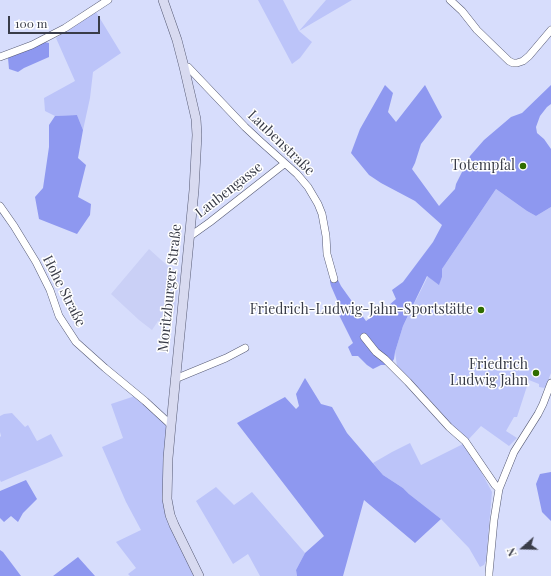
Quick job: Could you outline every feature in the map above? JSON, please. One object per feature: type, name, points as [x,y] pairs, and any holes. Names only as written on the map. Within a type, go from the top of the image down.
[{"type":"main road","name":"Moritzburger Straße","points":[[163,0],[177,40],[195,112],[197,126],[197,143],[166,493],[174,525],[199,576]]},
{"type":"street","points":[[0,57],[65,28],[108,0]]},
{"type":"street","points":[[450,0],[462,11],[482,35],[513,63],[523,61],[551,30]]},
{"type":"street","name":"Laubenstraße","points":[[184,67],[188,66],[251,133],[302,179],[318,204],[322,214],[326,236],[326,254],[334,279]]},
{"type":"street","name":"Laubengasse","points":[[189,237],[284,164]]},
{"type":"street","name":"Hohe Straße","points":[[0,206],[36,262],[50,290],[59,316],[76,342],[145,401],[171,426]]},
{"type":"street","points":[[364,337],[376,352],[408,382],[449,427],[465,441],[499,489]]},
{"type":"street","points":[[175,379],[226,358],[245,348]]},
{"type":"street","points":[[489,576],[494,520],[499,489],[511,458],[538,414],[551,384]]},
{"type":"shaded area","points":[[258,0],[283,0],[299,31],[312,42],[300,58],[292,64]]},
{"type":"shaded area","points":[[326,0],[352,0],[299,31]]},
{"type":"shaded area","points":[[96,12],[121,53],[93,72],[90,98],[83,130],[77,115],[55,116],[45,111],[44,98],[75,81],[56,38]]},
{"type":"shaded area","points":[[44,42],[49,43],[49,57],[18,72],[9,69],[8,58]]},
{"type":"shaded area","points":[[385,85],[393,93],[388,112],[396,122],[425,85],[442,117],[421,144],[412,169],[439,206],[455,189],[470,156],[484,140],[511,117],[522,113],[551,85],[551,104],[540,116],[536,127],[537,133],[544,139],[551,149],[551,207],[536,216],[496,189],[442,269],[442,277],[439,285],[427,276],[403,326],[392,362],[373,369],[358,356],[352,356],[348,347],[353,343],[339,315],[339,311],[341,309],[330,280],[337,278],[366,321],[396,299],[392,290],[403,282],[433,242],[442,225],[415,201],[369,175],[351,153],[360,129]]},
{"type":"shaded area","points":[[77,115],[83,130],[78,158],[86,165],[78,197],[91,204],[90,215],[77,234],[39,219],[35,197],[43,188],[49,147],[49,125],[55,116]]},
{"type":"shaded area","name":"Friedrich-Ludwig-Jahn-Sportstätte","points":[[496,189],[536,216],[551,207],[551,373],[545,388],[539,387],[539,384],[529,380],[517,417],[514,417],[506,431],[517,438],[509,446],[481,426],[468,440],[450,424],[397,366],[395,352],[403,326],[428,276],[439,284],[442,277],[442,269]]},
{"type":"shaded area","points":[[149,249],[169,267],[180,274],[175,313],[165,323],[158,321],[152,330],[111,294]]},
{"type":"shaded area","points":[[305,378],[321,404],[332,407],[347,433],[383,475],[403,488],[441,519],[415,543],[364,500],[343,576],[297,576],[296,570],[305,553],[324,536],[237,423],[285,397],[296,409],[299,406],[296,394]]},
{"type":"shaded area","points":[[135,396],[167,426],[163,483],[195,576],[130,576],[128,574],[136,568],[116,542],[141,530],[126,502],[102,447],[123,438],[111,404]]},
{"type":"shaded area","points":[[12,413],[25,427],[28,425],[37,441],[51,434],[63,456],[1,482],[0,416]]},
{"type":"shaded area","points":[[410,443],[421,465],[463,444],[478,466],[492,492],[486,561],[484,565],[480,567],[469,548],[441,519],[403,488],[383,475],[373,463]]},
{"type":"shaded area","points":[[551,472],[551,521],[542,512],[536,484],[540,474]]},
{"type":"shaded area","points":[[26,480],[37,499],[23,513],[18,522],[11,516],[4,522],[0,518],[0,491]]},
{"type":"shaded area","points":[[216,487],[234,505],[252,492],[305,553],[296,570],[297,576],[260,576],[248,554],[233,564],[196,501]]},
{"type":"shaded area","points":[[0,550],[3,552],[21,576],[0,576]]},
{"type":"shaded area","points":[[78,557],[95,576],[53,576]]},
{"type":"place","name":"Totempfal","points":[[523,166]]},
{"type":"place","name":"Friedrich-Ludwig-Jahn-Sportstätte","points":[[481,310]]},
{"type":"place","name":"Friedrich Ludwig Jahn","points":[[536,373]]}]
